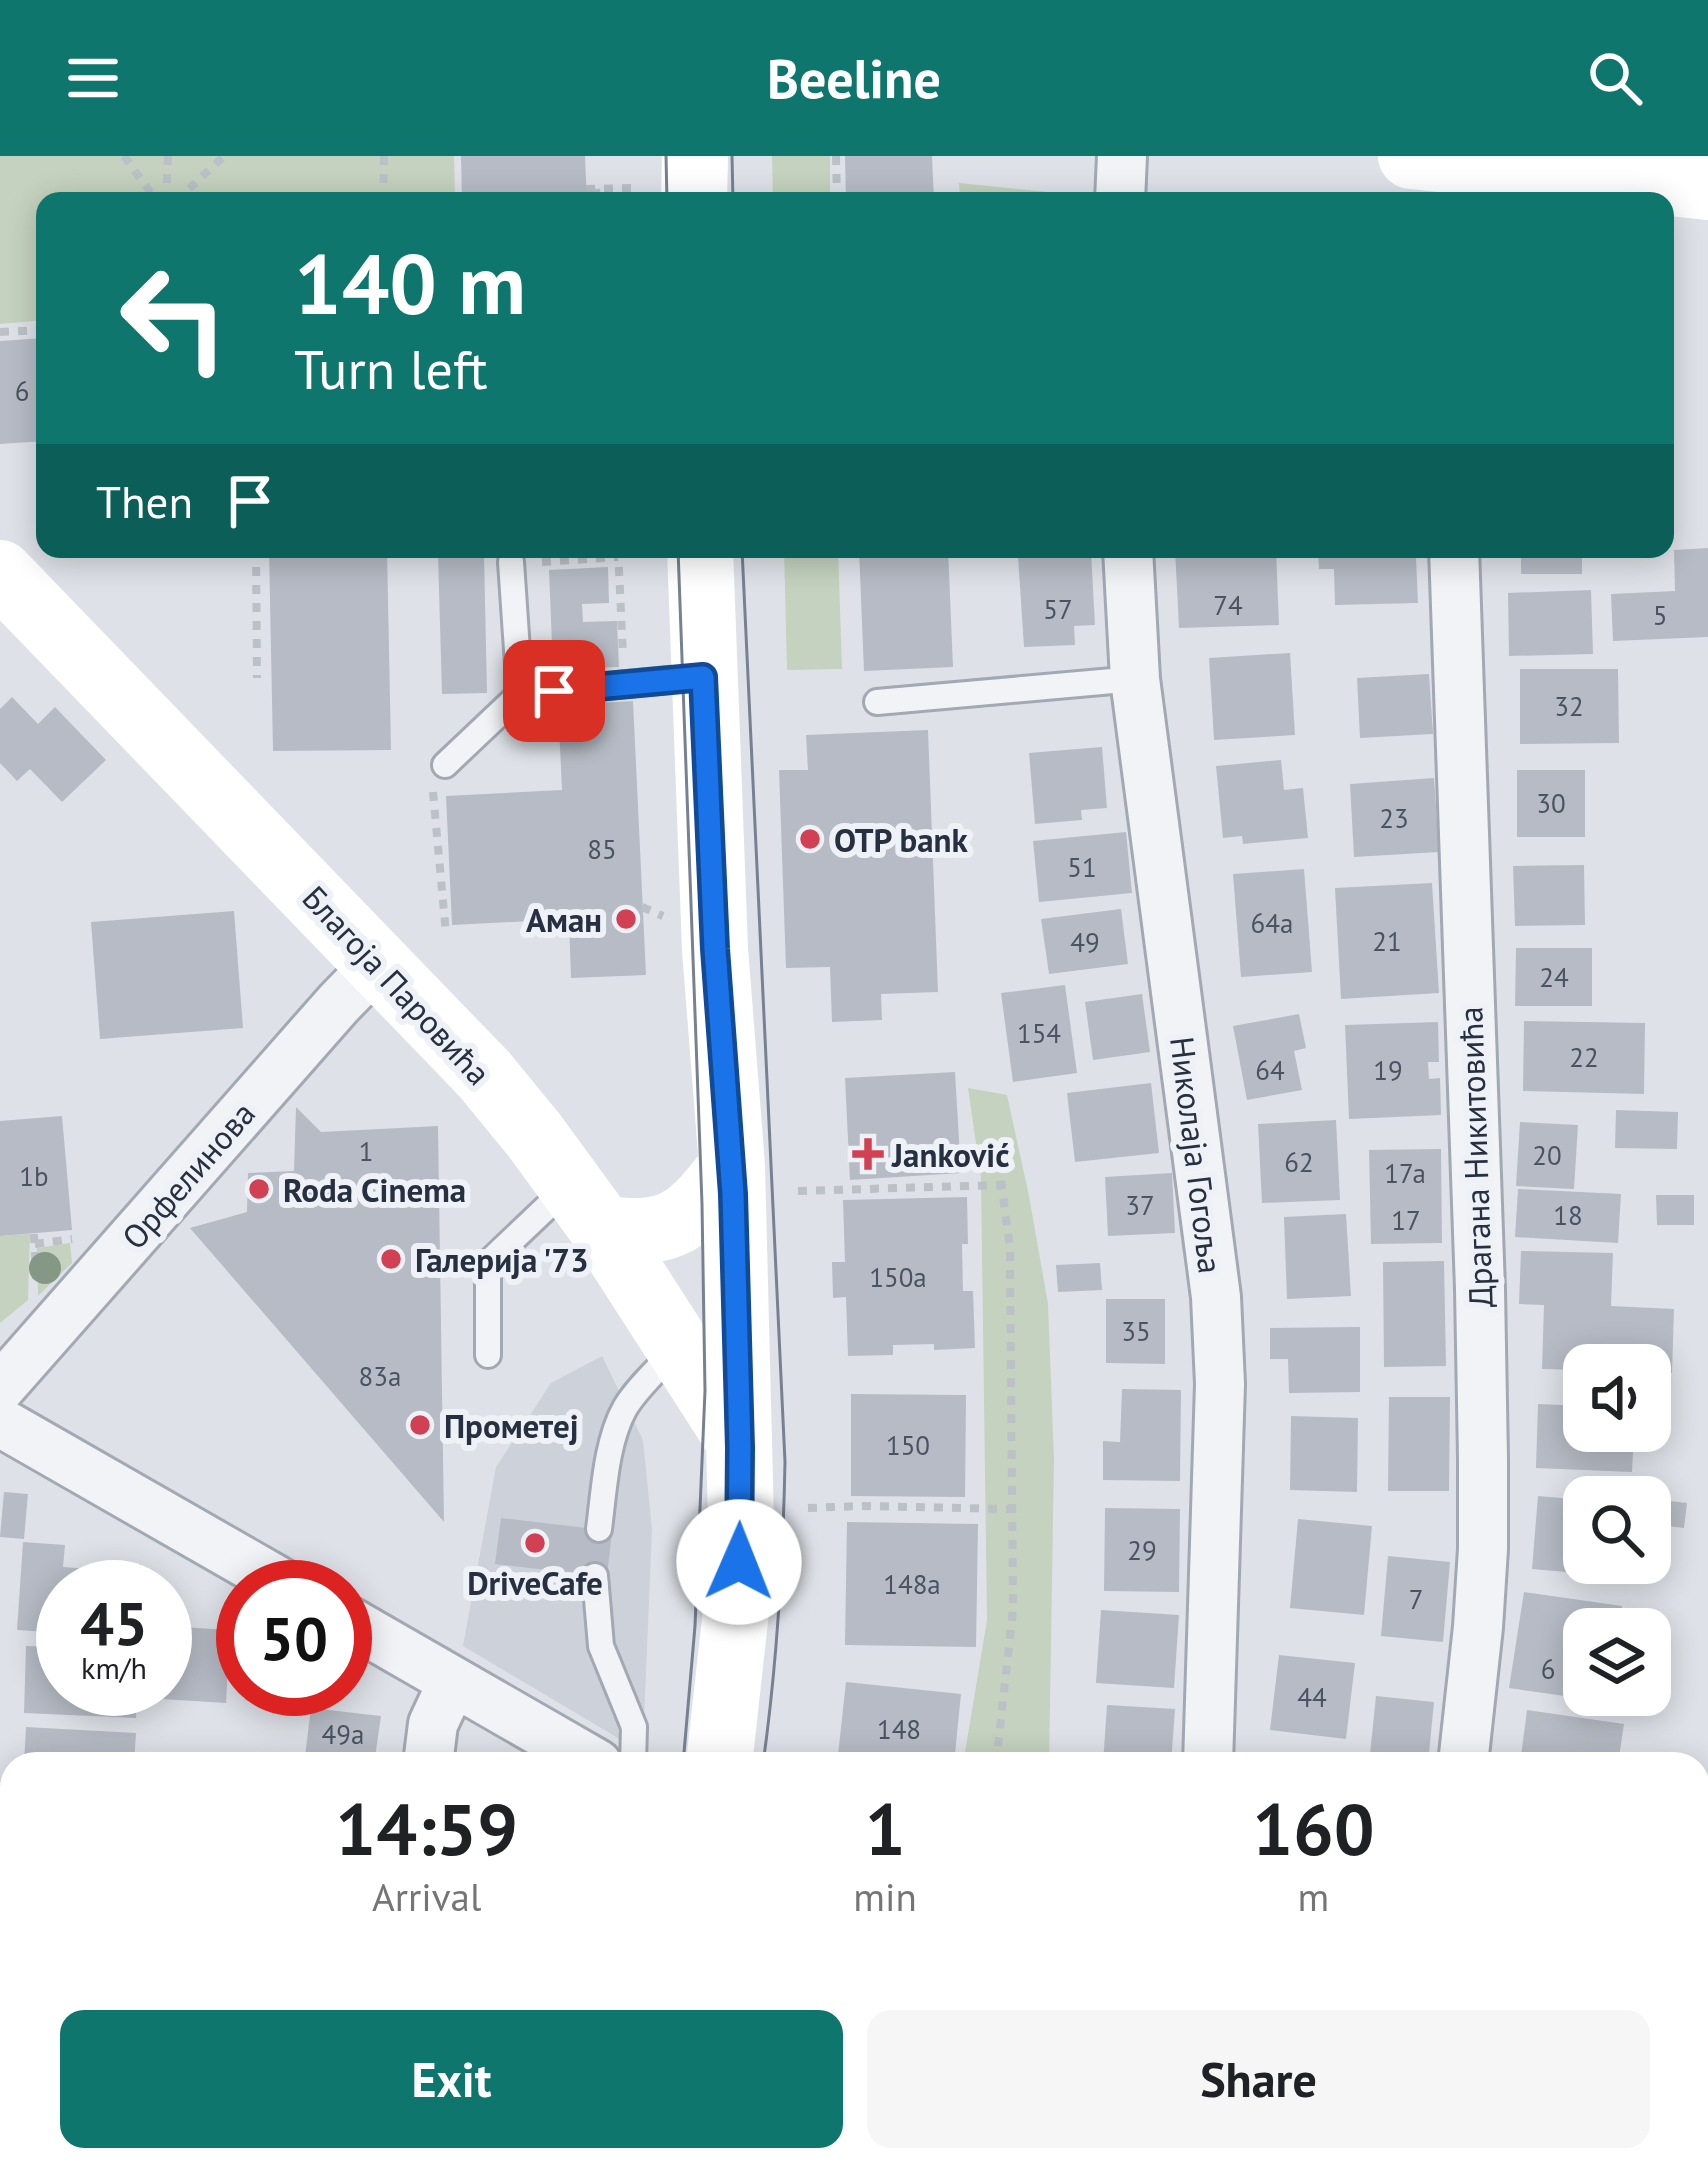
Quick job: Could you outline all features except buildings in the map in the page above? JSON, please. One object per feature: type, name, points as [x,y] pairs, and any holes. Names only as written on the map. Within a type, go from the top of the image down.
[{"type":"main road","points":[[667,192],[695,156]]},
{"type":"main road","points":[[1434,172],[1708,187]]},
{"type":"main road","points":[[700,558],[715,949],[732,1166],[741,1521],[720,1752]]},
{"type":"main road","name":"Благоја Паровића","points":[[0,573],[484,1074],[586,1206],[739,1442]]},
{"type":"main road","points":[[586,1206],[635,1232],[670,1226],[702,1204],[732,1166]]},
{"type":"street","points":[[1120,192],[1122,156]]},
{"type":"street","name":"Николаја Гогоља","points":[[1128,558],[1135,679],[1216,1297],[1220,1384],[1208,1752]]},
{"type":"street","name":"Драгана Никитовића","points":[[1454,558],[1483,1460],[1483,1549],[1464,1752]]},
{"type":"street","name":"Орфелинова","points":[[0,1388],[377,964]]},
{"type":"street","points":[[0,1422],[241,1560]]},
{"type":"street","points":[[372,1634],[576,1752]]},
{"type":"street","points":[[430,1752],[433,1724],[453,1681]]},
{"type":"lane","points":[[511,562],[520,694]]},
{"type":"lane","points":[[445,765],[520,694],[703,677]]},
{"type":"lane","points":[[878,702],[1135,679]]},
{"type":"lane","points":[[488,1355],[488,1263],[586,1206]]},
{"type":"lane","points":[[599,1529],[622,1412],[677,1348]]},
{"type":"lane","points":[[595,1576],[601,1646],[634,1726],[633,1752]]},
{"type":"path","points":[[124,156],[154,192]]},
{"type":"path","points":[[163,192],[168,156]]},
{"type":"path","points":[[186,192],[224,156]]},
{"type":"path","points":[[383,192],[384,156]]},
{"type":"path","points":[[836,156],[837,192]]},
{"type":"path","points":[[592,192],[628,192]]},
{"type":"path","points":[[0,332],[36,330]]},
{"type":"path","points":[[256,558],[257,678]]},
{"type":"path","points":[[544,562],[577,558]]},
{"type":"path","points":[[618,558],[624,684]]},
{"type":"path","points":[[433,797],[446,934]]},
{"type":"path","points":[[642,907],[663,916]]},
{"type":"path","points":[[997,1752],[1013,1610],[1010,1248],[999,1165]]},
{"type":"path","points":[[877,1187],[895,1182],[895,1177]]},
{"type":"path","points":[[798,1190],[1001,1185]]},
{"type":"path","points":[[36,1286],[35,1239],[58,1241]]},
{"type":"path","points":[[808,1508],[1012,1509]]},
{"type":"shaded area","points":[[602,1356],[643,1440],[652,1529],[643,1744],[623,1741],[463,1646],[496,1467],[551,1383]]},
{"type":"green space","points":[[0,156],[454,156],[455,192],[36,192],[36,321],[0,324]]},
{"type":"green space","points":[[772,156],[830,156],[830,192],[773,192]]},
{"type":"green space","points":[[959,183],[1049,192],[960,192]]},
{"type":"green space","points":[[784,558],[838,558],[842,669],[787,670]]},
{"type":"green space","points":[[968,1088],[1007,1095],[1048,1304],[1054,1459],[1049,1752],[965,1752],[987,1620],[981,1178]]},
{"type":"green space","points":[[30,1234],[28,1300],[0,1323],[0,1236]]},
{"type":"green space","points":[[70,1243],[72,1263],[38,1296],[37,1248]]},
{"type":"tram line","points":[[666,156],[667,192]]},
{"type":"tram line","points":[[732,156],[733,192]]},
{"type":"tram line","points":[[678,558],[705,1391],[695,1626],[684,1752]]},
{"type":"tram line","points":[[742,558],[785,1462],[778,1614],[764,1752]]},
{"type":"place","name":"OTP bank","points":[[810,839]]},
{"type":"place","name":"Аман","points":[[626,919]]},
{"type":"place","name":"Janković","points":[[868,1154]]},
{"type":"place","name":"Roda Cinema","points":[[259,1189]]},
{"type":"place","name":"Галерија '73","points":[[391,1259]]},
{"type":"place","name":"Прометеј","points":[[420,1425]]},
{"type":"place","name":"DriveCafe","points":[[535,1543]]},
{"type":"route","points":[[554,691],[703,677],[715,949],[733,1194],[739,1562]]}]
